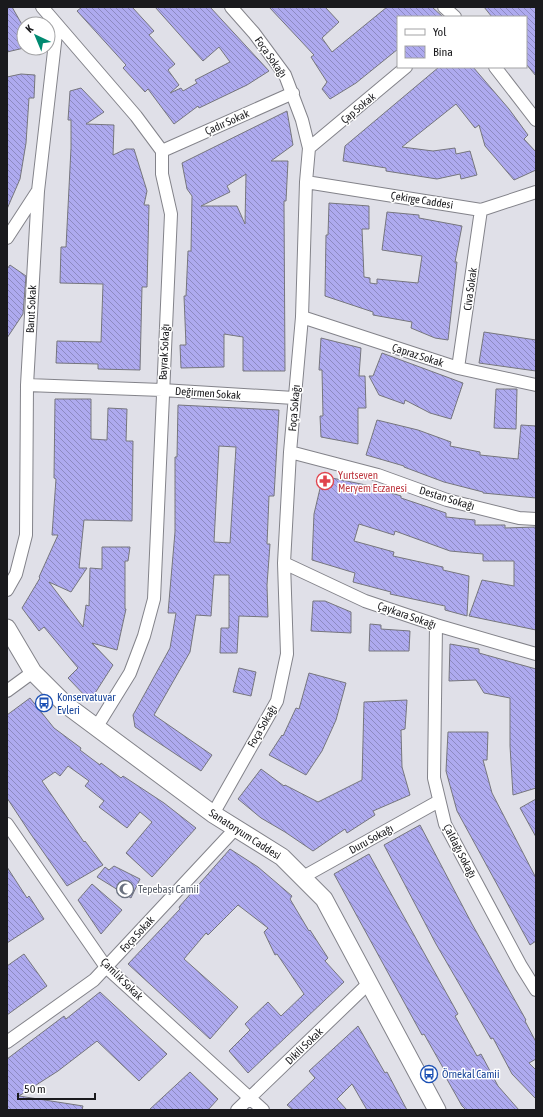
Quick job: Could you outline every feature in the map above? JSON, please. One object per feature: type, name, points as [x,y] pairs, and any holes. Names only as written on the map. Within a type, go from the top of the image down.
[{"type":"main road","name":"Sanatoryum Caddesi","points":[[7,628],[33,672],[65,704],[213,814],[282,857],[324,899],[370,982],[437,1110]]},
{"type":"street","points":[[42,7],[136,116],[162,151]]},
{"type":"street","name":"Foça Sokağı","points":[[213,814],[277,701],[288,654],[284,563],[290,452],[302,317],[306,182],[309,148],[302,120],[285,75],[254,32],[231,7]]},
{"type":"street","points":[[444,7],[454,16]]},
{"type":"street","name":"Barut Sokak","points":[[7,590],[16,574],[26,535],[27,385],[38,191],[57,24]]},
{"type":"street","name":"Çap Sokak","points":[[309,148],[405,68]]},
{"type":"street","points":[[496,68],[536,120]]},
{"type":"street","name":"Çadır Sokak","points":[[162,151],[293,93]]},
{"type":"street","name":"Bayrak Sokağı","points":[[96,728],[130,673],[144,636],[154,599],[162,390],[171,214],[162,174],[162,151]]},
{"type":"street","name":"Çekirge Caddesi","points":[[306,182],[481,210],[536,192]]},
{"type":"street","points":[[7,238],[38,191]]},
{"type":"street","name":"Civa Sokak","points":[[458,368],[481,210]]},
{"type":"street","name":"Çapraz Sokak","points":[[302,317],[458,368],[536,384]]},
{"type":"street","name":"Değirmen Sokak","points":[[27,385],[162,390],[294,398]]},
{"type":"street","name":"Destan Sokağı","points":[[290,452],[378,476],[447,500],[519,518],[536,520]]},
{"type":"street","name":"Çaykara Sokağı","points":[[284,563],[365,601],[436,625],[536,654]]},
{"type":"street","name":"Çaldağı Sokağı","points":[[436,625],[434,778],[445,824],[518,960],[536,990]]},
{"type":"street","points":[[7,691],[33,672]]},
{"type":"street","name":"Duru Sokağı","points":[[302,877],[439,801]]},
{"type":"street","name":"Çamlık Sokak","points":[[7,824],[106,967],[263,1110]]},
{"type":"street","name":"Foça Sokak","points":[[7,1042],[94,980],[236,828]]},
{"type":"street","name":"Dikili Sokak","points":[[237,1110],[370,982]]},
{"type":"building","points":[[7,7],[12,7],[17,16],[16,50],[7,52]]},
{"type":"building","points":[[82,7],[132,7],[154,31],[149,35],[175,64],[168,70],[179,85],[170,93],[181,88],[183,91],[197,83],[195,80],[230,62],[219,47],[203,61],[155,7],[210,7],[269,71],[247,85],[199,108],[198,106],[174,124],[148,89],[145,92],[123,68],[126,65],[77,11]]},
{"type":"building","points":[[269,7],[325,7],[339,22],[322,38],[332,52],[387,7],[432,7],[442,16],[397,16],[397,50],[356,83],[330,99],[322,89],[327,82],[311,57],[314,55]]},
{"type":"building","points":[[484,7],[536,7],[536,76],[527,65],[527,16],[491,16]]},
{"type":"building","points":[[438,68],[474,68],[509,109],[528,135],[524,139],[536,152],[536,170],[514,180],[485,146],[479,125],[475,128],[456,104],[402,147],[433,151],[455,148],[456,154],[470,151],[477,175],[461,179],[460,174],[437,179],[386,171],[386,168],[343,161],[345,146]]},
{"type":"building","points":[[21,74],[35,75],[34,98],[29,98],[26,143],[20,179],[7,209],[7,77]]},
{"type":"building","points":[[81,88],[104,112],[86,124],[114,125],[113,155],[126,149],[134,149],[147,191],[144,205],[149,205],[147,287],[142,287],[140,370],[98,369],[98,364],[56,363],[57,341],[101,342],[103,284],[60,283],[61,247],[66,247],[71,148],[71,120],[68,120],[70,91]]},
{"type":"building","points":[[287,111],[293,145],[271,161],[288,161],[286,201],[284,201],[285,371],[243,371],[243,337],[224,334],[224,367],[181,368],[180,345],[186,345],[184,296],[186,296],[188,251],[191,251],[192,196],[187,189],[182,163]],"holes":[[[246,174],[245,224],[237,206],[201,206],[230,192],[227,186]]]},
{"type":"building","points":[[329,203],[369,206],[369,229],[362,229],[364,277],[370,278],[370,283],[377,284],[377,279],[418,283],[422,256],[382,250],[387,212],[419,215],[419,218],[462,226],[455,262],[457,262],[448,340],[435,338],[411,328],[412,322],[373,315],[373,312],[325,296],[326,235],[328,235]]},
{"type":"building","points":[[10,265],[26,276],[23,314],[7,338],[7,269]]},
{"type":"building","points":[[484,332],[536,340],[536,371],[479,363]]},
{"type":"building","points":[[321,338],[361,348],[359,376],[365,376],[366,408],[358,408],[358,444],[321,437],[320,416],[323,416],[322,370],[319,370]]},
{"type":"building","points":[[382,353],[463,383],[451,419],[430,413],[405,400],[404,404],[379,395],[369,376],[373,376]]},
{"type":"building","points":[[496,389],[517,389],[516,429],[494,428]]},
{"type":"building","points":[[55,399],[91,399],[91,439],[107,440],[108,408],[127,409],[126,441],[133,441],[132,521],[84,520],[79,568],[87,568],[71,592],[49,582],[83,627],[86,605],[89,606],[90,568],[102,569],[102,547],[130,547],[128,561],[125,561],[126,609],[117,650],[92,643],[113,665],[90,701],[68,678],[78,668],[44,627],[39,631],[22,608],[40,578],[39,577],[58,535],[52,535],[56,479],[54,478]]},
{"type":"building","points":[[178,405],[279,410],[274,496],[269,496],[267,544],[270,544],[267,585],[268,617],[239,616],[237,653],[220,653],[221,628],[229,628],[229,575],[214,575],[211,616],[196,615],[190,652],[154,715],[212,755],[201,771],[135,727],[133,715],[170,648],[176,613],[168,613],[175,532],[175,457],[177,457]],"holes":[[[219,446],[236,447],[230,543],[214,542]]]},
{"type":"building","points":[[377,420],[418,430],[451,442],[450,446],[480,452],[480,455],[518,459],[521,425],[536,426],[536,498],[483,493],[444,482],[404,466],[366,455]]},
{"type":"building","points":[[327,477],[366,485],[401,496],[401,498],[446,513],[446,517],[475,520],[475,525],[505,525],[505,528],[536,527],[536,630],[469,616],[482,580],[514,586],[514,561],[483,561],[483,554],[450,551],[395,531],[394,535],[359,524],[354,541],[394,552],[393,556],[443,567],[443,570],[469,576],[467,616],[445,610],[445,606],[390,594],[391,592],[353,582],[355,573],[312,560],[314,514],[322,480]]},
{"type":"building","points":[[313,601],[325,601],[351,612],[351,633],[311,631]]},
{"type":"building","points":[[370,624],[381,625],[381,629],[410,631],[409,651],[369,651]]},
{"type":"building","points":[[450,644],[479,649],[479,653],[536,669],[536,788],[513,795],[510,746],[510,698],[484,693],[476,680],[449,681]]},
{"type":"building","points":[[239,668],[256,672],[251,696],[233,692]]},
{"type":"building","points":[[309,673],[346,683],[336,720],[322,751],[306,775],[269,755],[282,735],[283,736],[296,708],[299,709]]},
{"type":"building","points":[[30,698],[54,728],[81,748],[80,750],[100,765],[101,763],[121,778],[123,776],[164,803],[196,828],[152,877],[126,853],[152,822],[140,812],[127,828],[99,807],[104,801],[85,786],[89,781],[68,766],[60,776],[55,772],[42,781],[84,842],[85,841],[103,865],[67,886],[30,833],[7,798],[7,715]]},
{"type":"building","points":[[407,700],[405,729],[401,730],[402,767],[410,795],[373,811],[375,815],[347,833],[345,829],[313,851],[261,818],[238,799],[261,769],[284,786],[285,785],[318,802],[362,780],[364,702]]},
{"type":"building","points":[[448,732],[488,732],[487,760],[483,760],[492,793],[536,878],[536,941],[530,945],[457,811],[446,771]]},
{"type":"building","points":[[536,799],[536,837],[520,808]]},
{"type":"building","points":[[420,825],[472,924],[526,1020],[525,1021],[536,1042],[536,1059],[529,1063],[536,1070],[536,1099],[512,1074],[493,1038],[491,1039],[436,944],[384,845]]},
{"type":"building","points":[[230,849],[258,867],[292,896],[290,899],[309,931],[310,930],[328,958],[325,961],[344,982],[248,1073],[229,1051],[250,1030],[245,1024],[268,1002],[281,1016],[304,994],[277,954],[275,955],[264,932],[268,928],[238,905],[208,935],[206,933],[184,959],[238,1007],[210,1039],[128,964],[180,909],[179,907]]},
{"type":"building","points":[[369,854],[458,1014],[455,1016],[477,1056],[481,1054],[498,1086],[519,1110],[466,1110],[462,1106],[444,1074],[446,1073],[424,1034],[422,1035],[334,874]]},
{"type":"building","name":"Tepebaşı Camii","points":[[114,866],[140,879],[131,898],[97,877],[105,867],[109,870]]},
{"type":"building","points":[[7,867],[27,898],[29,896],[44,919],[7,943]]},
{"type":"building","points":[[92,884],[122,910],[101,934],[78,900]]},
{"type":"building","points":[[24,954],[47,986],[7,1015],[7,966]]},
{"type":"building","points":[[100,992],[167,1054],[139,1081],[97,1041],[58,1071],[19,1096],[83,1106],[82,1110],[7,1110],[7,1059],[64,1016],[66,1019]]},
{"type":"building","points":[[358,1026],[385,1073],[387,1072],[407,1110],[367,1110],[352,1084],[337,1099],[347,1110],[293,1110],[287,1105],[315,1078],[309,1071]]},
{"type":"building","points":[[190,1072],[218,1099],[208,1110],[149,1110]]},
{"type":"place","name":"Yurtseven Meryem Eczanesi","points":[[325,481]]},
{"type":"place","name":"Konservatuvar Evleri","points":[[44,703]]},
{"type":"place","name":"Tepebaşı Camii","points":[[125,889]]},
{"type":"place","name":"Örnekal Camii","points":[[429,1074]]}]
